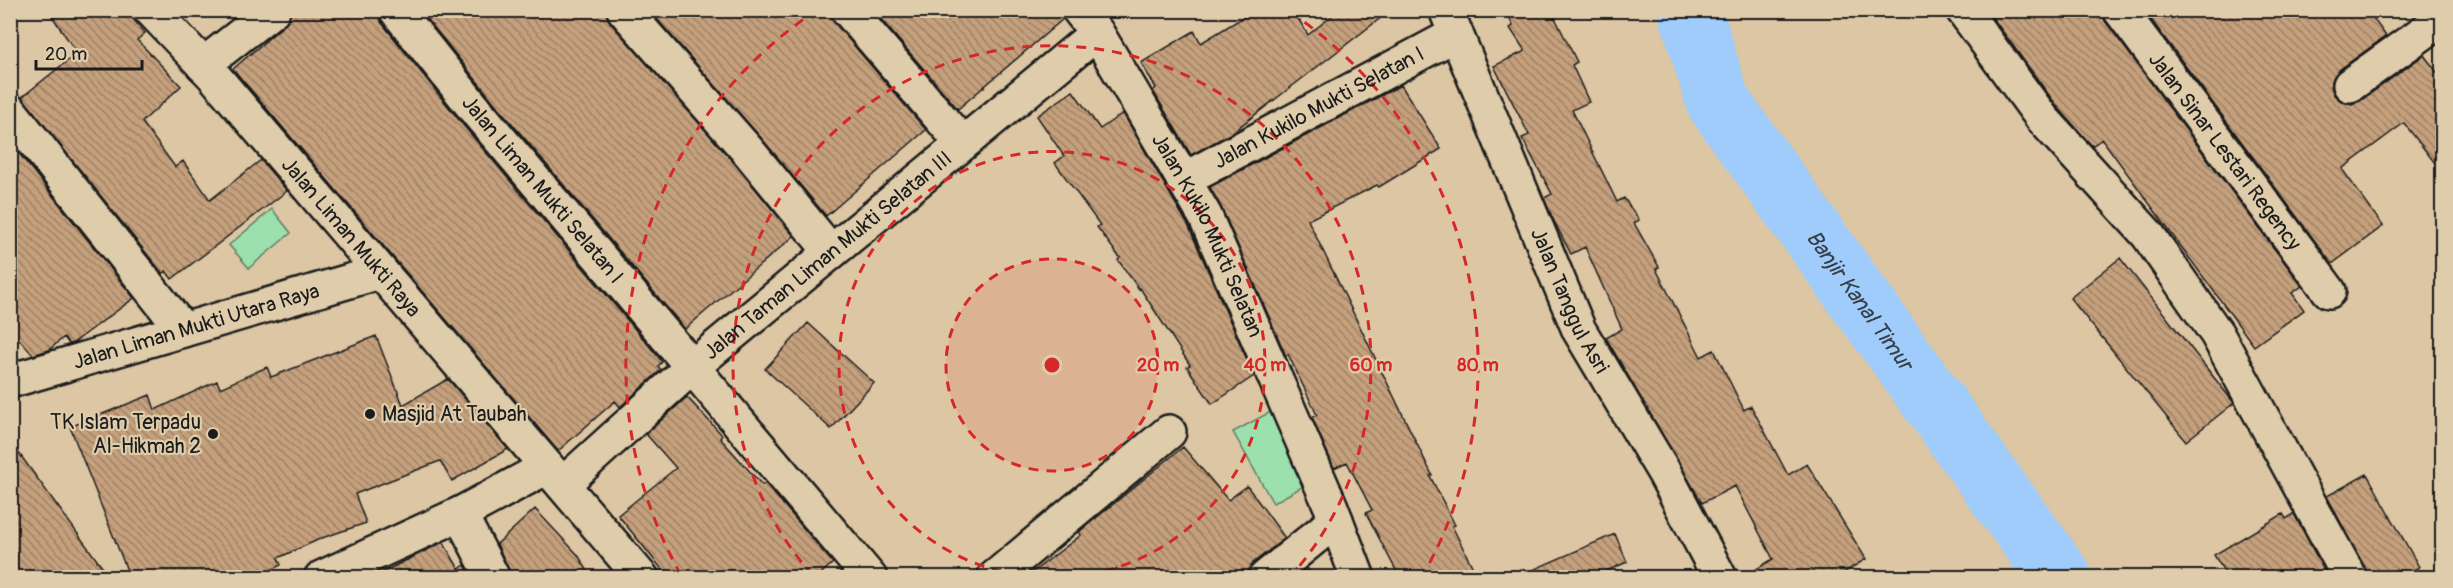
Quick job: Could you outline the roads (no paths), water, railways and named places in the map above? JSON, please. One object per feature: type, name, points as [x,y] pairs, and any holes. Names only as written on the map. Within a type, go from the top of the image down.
[{"type":"street","name":"Jalan Liman Mukti Raya","points":[[151,10],[203,65],[642,578]]},
{"type":"street","points":[[203,65],[273,10]]},
{"type":"street","name":"Jalan Liman Mukti Selatan I","points":[[396,10],[478,113],[870,578]]},
{"type":"street","points":[[624,10],[749,152],[831,252]]},
{"type":"street","points":[[848,10],[962,143]]},
{"type":"street","points":[[1963,10],[2042,118],[2148,235],[2217,334],[2350,578]]},
{"type":"street","name":"Jalan Sinar Lestari Regency","points":[[2120,10],[2329,291]]},
{"type":"street","points":[[2350,85],[2442,19]]},
{"type":"street","name":"Jalan Taman Liman Mukti Selatan III","points":[[321,578],[459,514],[555,475],[724,343],[962,143],[1088,22]]},
{"type":"street","name":"Jalan Kukilo Mukti Selatan","points":[[1088,22],[1205,216],[1336,520],[1358,578]]},
{"type":"street","name":"Jalan Kukilo Mukti Selatan I","points":[[1183,180],[1451,22]]},
{"type":"street","name":"Jalan Tanggul Asri","points":[[1451,22],[1579,330],[1665,474],[1720,578]]},
{"type":"street","points":[[10,111],[183,330]]},
{"type":"street","name":"Jalan Liman Mukti Utara Raya","points":[[12,379],[380,272]]},
{"type":"street","points":[[994,578],[1168,432]]},
{"type":"street","points":[[459,514],[493,578]]},
{"type":"street","points":[[1265,578],[1336,520]]},
{"type":"waterway","name":"Banjir Kanal Timur","points":[[1690,10],[1718,102],[2060,578]]},
{"type":"place","name":"Masjid At Taubah","points":[[370,414]]},
{"type":"place","name":"TK Islam Terpadu Al-Hikmah 2","points":[[213,434]]}]
